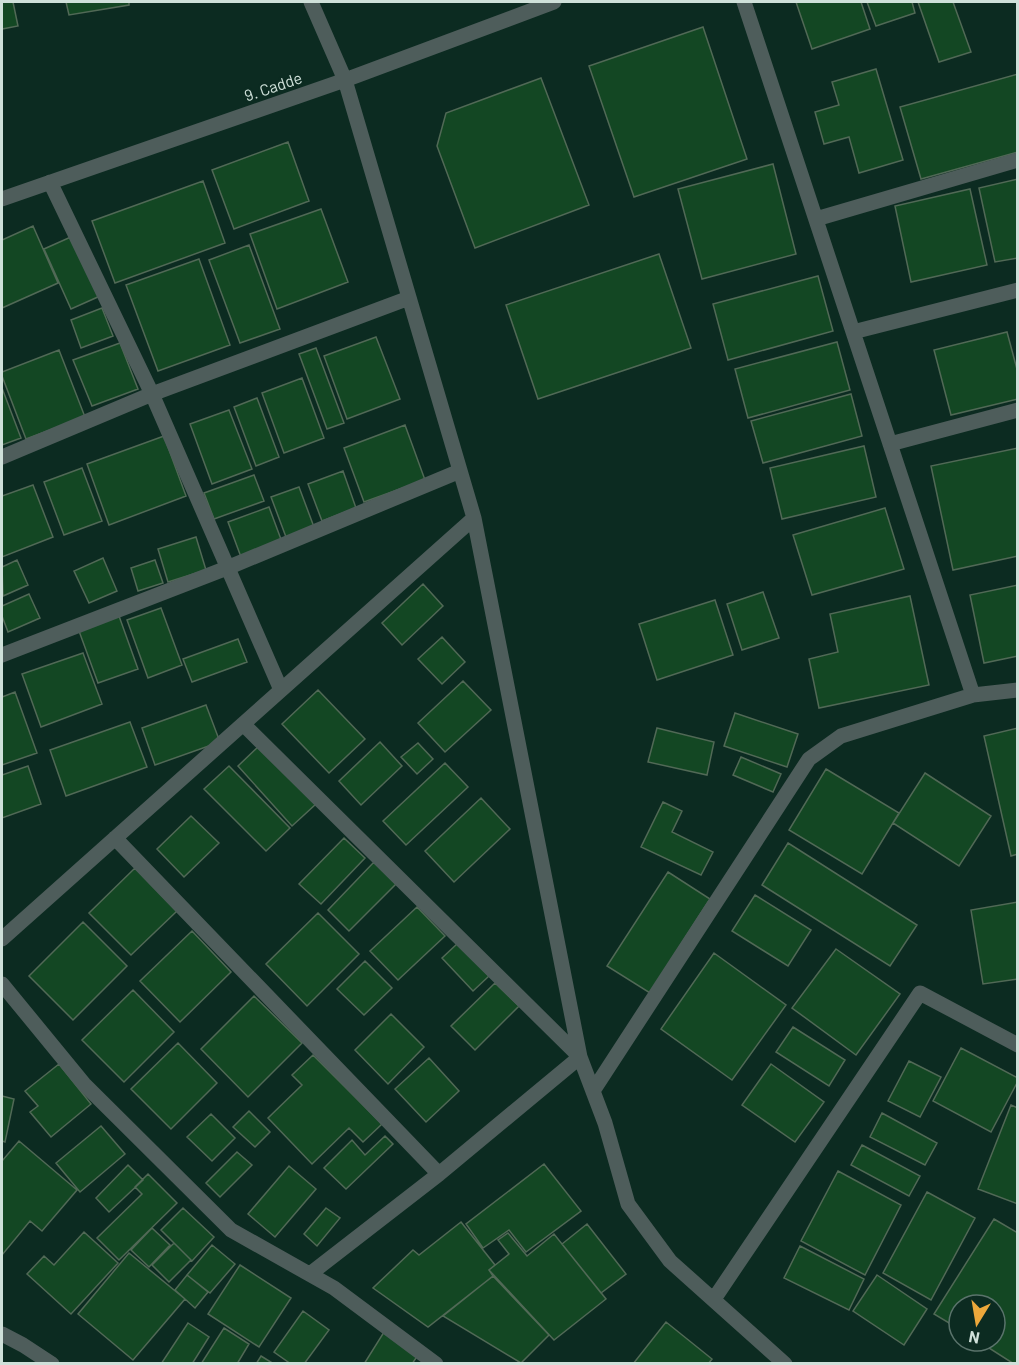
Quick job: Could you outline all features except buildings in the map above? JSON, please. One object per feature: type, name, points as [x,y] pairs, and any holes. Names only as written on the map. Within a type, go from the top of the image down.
[{"type":"street","points":[[311,2],[345,80],[474,518],[580,1057],[604,1124],[628,1204],[670,1261],[785,1364]]},
{"type":"street","name":"9. Cadde","points":[[2,199],[345,80],[554,2]]},
{"type":"street","points":[[744,2],[973,695]]},
{"type":"street","points":[[816,219],[1017,160]]},
{"type":"street","points":[[50,182],[152,393],[280,690]]},
{"type":"street","points":[[853,332],[1017,290]]},
{"type":"street","points":[[2,457],[152,393],[409,297]]},
{"type":"street","points":[[890,444],[1017,410]]},
{"type":"street","points":[[2,655],[227,568],[460,471]]},
{"type":"street","points":[[2,939],[474,518]]},
{"type":"street","points":[[592,1091],[809,759],[841,736],[973,695],[1017,690]]},
{"type":"street","points":[[243,724],[580,1057]]},
{"type":"street","points":[[115,838],[439,1174]]},
{"type":"street","points":[[2,984],[84,1084],[231,1230],[334,1288],[436,1364]]},
{"type":"street","points":[[714,1299],[920,993],[1017,1045]]},
{"type":"street","points":[[310,1274],[439,1174],[580,1057]]},
{"type":"street","points":[[2,1334],[52,1364]]}]
